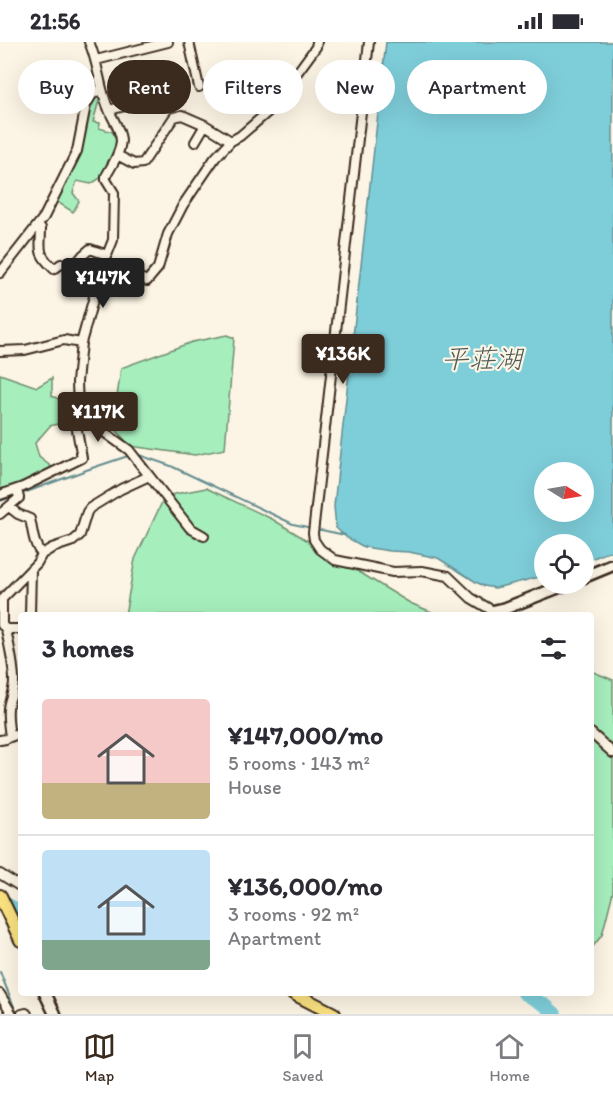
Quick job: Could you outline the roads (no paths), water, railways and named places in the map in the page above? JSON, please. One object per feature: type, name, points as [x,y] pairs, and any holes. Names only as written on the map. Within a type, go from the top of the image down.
[{"type":"main road","points":[[0,896],[18,933]]},
{"type":"main road","points":[[299,996],[334,1014]]},
{"type":"street","points":[[89,42],[107,105]]},
{"type":"street","points":[[96,60],[168,42]]},
{"type":"street","points":[[189,42],[199,87]]},
{"type":"street","points":[[102,268],[128,273],[147,281],[158,268],[168,234],[183,205],[214,158],[231,141],[269,111],[316,47],[317,42]]},
{"type":"street","points":[[369,42],[314,540],[320,549],[335,560],[393,572],[422,571],[448,576],[471,598],[492,612]]},
{"type":"street","points":[[0,273],[44,217],[76,151],[86,105],[92,95],[101,89]]},
{"type":"street","points":[[111,114],[121,134],[117,155],[106,176],[114,193],[113,240],[102,268],[81,343],[77,382],[78,408],[83,417],[129,450],[190,528],[204,536]]},
{"type":"street","points":[[117,155],[135,164],[143,163],[174,117],[182,115],[205,125],[231,141]]},
{"type":"street","points":[[195,142],[205,125]]},
{"type":"street","points":[[38,225],[41,228],[41,255],[54,269],[61,264],[74,267],[90,249],[107,255]]},
{"type":"street","points":[[0,351],[25,350],[64,340],[81,343]]},
{"type":"street","points":[[0,495],[17,490],[82,458],[76,424],[83,417]]},
{"type":"street","points":[[10,737],[8,706],[13,689],[14,670],[3,626],[2,599],[32,569],[42,554],[73,541],[81,535],[90,508],[121,489],[149,476]]},
{"type":"street","points":[[0,514],[19,498],[17,490]]},
{"type":"street","points":[[9,507],[30,519],[34,538],[42,554]]},
{"type":"street","points":[[594,573],[613,565]]},
{"type":"street","points":[[30,612],[32,569]]},
{"type":"street","points":[[496,612],[542,594]]},
{"type":"street","points":[[3,626],[18,628]]},
{"type":"street","points":[[0,740],[18,734]]},
{"type":"street","points":[[594,736],[613,753]]},
{"type":"street","points":[[0,874],[18,885]]},
{"type":"street","points":[[0,994],[12,1014]]},
{"type":"street","points":[[46,996],[55,1014]]},
{"type":"street","points":[[22,1014],[27,1014]]},
{"type":"water","name":"平荘湖","points":[[386,42],[613,42],[613,550],[594,558],[594,534],[534,534],[534,578],[495,588],[476,582],[438,558],[364,547],[346,537],[336,528],[334,506],[378,114],[395,114],[395,60],[384,60]]},
{"type":"waterway","points":[[136,454],[171,466],[293,524],[345,535]]},
{"type":"waterway","points":[[21,494],[131,455]]},
{"type":"waterway","points":[[0,501],[15,496]]},
{"type":"waterway","points":[[0,901],[18,910]]},
{"type":"waterway","points":[[0,972],[17,1014]]},
{"type":"waterway","points":[[529,996],[555,1014]]}]
